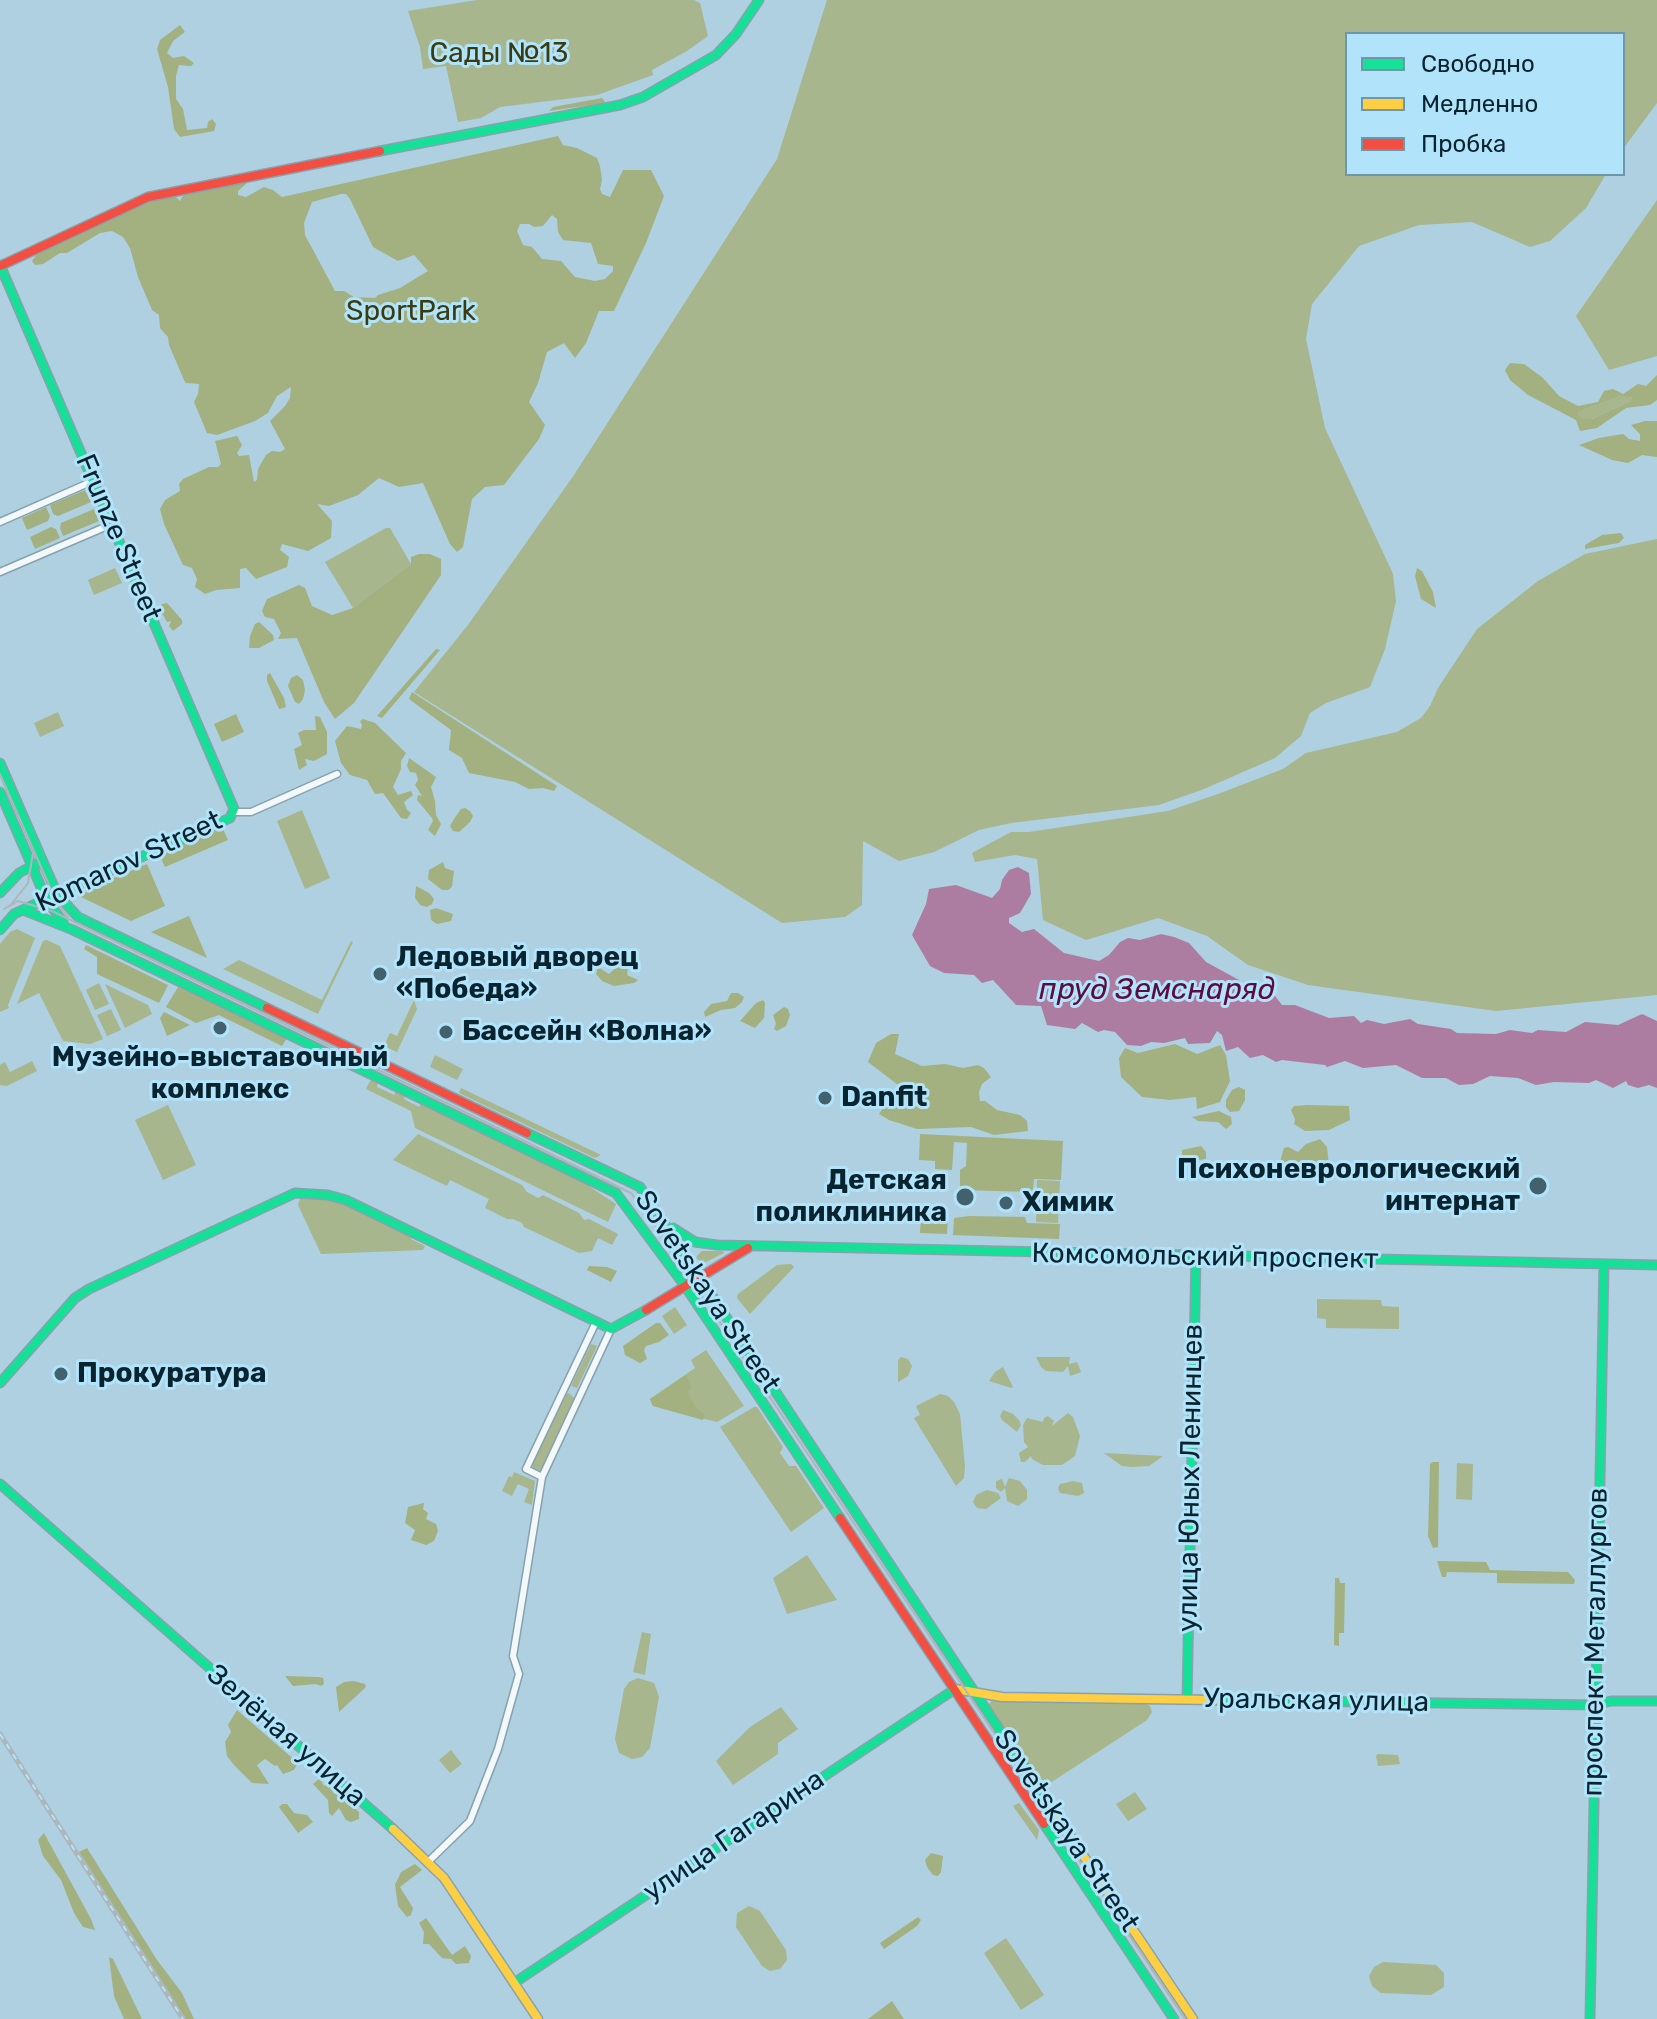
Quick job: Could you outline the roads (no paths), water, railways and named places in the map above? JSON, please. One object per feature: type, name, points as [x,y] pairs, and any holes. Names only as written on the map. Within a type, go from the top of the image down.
[{"type":"street","points":[[0,266],[148,197],[620,105],[643,97],[716,55],[736,34],[759,0]]},
{"type":"street","name":"Frunze Street","points":[[0,266],[234,812]]},
{"type":"street","points":[[0,522],[93,481]]},
{"type":"street","points":[[0,572],[112,524]]},
{"type":"street","name":"Sovetskaya Street","points":[[0,763],[57,894],[78,917],[631,1181],[647,1194],[698,1277],[1193,2019]]},
{"type":"street","points":[[234,812],[251,812],[337,774]]},
{"type":"street","name":"Sovetskaya Street","points":[[0,792],[46,899],[59,919],[73,930]]},
{"type":"street","name":"Komarov Street","points":[[0,930],[19,912],[230,818],[234,812]]},
{"type":"street","name":"Komarov Street","points":[[0,893],[19,873],[43,862]]},
{"type":"street","name":"Sovetskaya Street","points":[[19,912],[73,930],[616,1193],[685,1286],[1174,2019]]},
{"type":"street","points":[[0,1383],[75,1298],[295,1193],[328,1195],[346,1200],[611,1329],[754,1246]]},
{"type":"street","name":"Комсомольский проспект","points":[[666,1223],[695,1242],[754,1246],[1657,1265]]},
{"type":"street","name":"улица Юных Ленинцев","points":[[1187,1699],[1196,1256]]},
{"type":"street","name":"проспект Металлургов","points":[[1590,2019],[1604,1264]]},
{"type":"street","points":[[542,1477],[526,1469],[596,1322]]},
{"type":"street","points":[[429,1861],[470,1821],[511,1706],[519,1674],[513,1656],[542,1477],[611,1329]]},
{"type":"street","name":"Зелёная улица","points":[[0,1484],[429,1861],[444,1878],[538,2019]]},
{"type":"street","name":"Уральская улица","points":[[955,1689],[987,1696],[1595,1705],[1611,1701],[1657,1701]]},
{"type":"street","name":"улица Гагарина","points":[[514,1983],[955,1689]]},
{"type":"water","name":"пруд Земснаряд","points":[[1018,867],[1029,873],[1031,894],[1020,913],[1009,918],[1009,923],[1022,932],[1034,929],[1064,953],[1099,961],[1128,938],[1140,940],[1161,934],[1174,937],[1189,943],[1206,962],[1239,980],[1249,992],[1275,996],[1282,1005],[1295,1005],[1329,1018],[1354,1016],[1361,1023],[1367,1020],[1384,1024],[1410,1019],[1418,1024],[1451,1029],[1457,1033],[1496,1034],[1510,1030],[1566,1032],[1585,1022],[1618,1025],[1642,1014],[1657,1021],[1657,1088],[1649,1085],[1638,1088],[1628,1085],[1626,1081],[1613,1088],[1596,1080],[1589,1083],[1536,1085],[1518,1078],[1490,1076],[1473,1084],[1459,1085],[1446,1078],[1422,1078],[1396,1065],[1363,1068],[1345,1061],[1327,1067],[1282,1060],[1276,1062],[1263,1055],[1250,1058],[1238,1047],[1226,1051],[1222,1035],[1217,1031],[1210,1043],[1188,1044],[1185,1038],[1141,1046],[1127,1045],[1115,1032],[1098,1032],[1082,1023],[1075,1029],[1047,1025],[1041,1006],[1016,1005],[993,980],[982,983],[974,975],[944,973],[930,966],[912,935],[929,889],[956,885],[992,898],[1009,870]]},
{"type":"tram line","points":[[0,774],[56,901],[68,917]]},
{"type":"tram line","points":[[10,906],[28,883],[33,853]]},
{"type":"tram line","points":[[4,909],[18,901],[52,911],[631,1193],[1185,2019]]},
{"type":"railway","points":[[0,1734],[183,2019]]},
{"type":"place","name":"Ледовый дворец «Победа»","points":[[380,974]]},
{"type":"place","name":"Музейно-выставочный комплекс","points":[[220,1028]]},
{"type":"place","name":"Бассейн «Волна»","points":[[446,1032]]},
{"type":"place","name":"Danfit","points":[[825,1098]]},
{"type":"place","name":"Психоневрологический интернат","points":[[1538,1186]]},
{"type":"place","name":"Детская поликлиника","points":[[965,1197]]},
{"type":"place","name":"Химик","points":[[1006,1203]]},
{"type":"place","name":"Прокуратура","points":[[61,1374]]},
{"type":"park label","name":"Сады №13","points":[[499,54]]},
{"type":"park label","name":"SportPark","points":[[411,312]]}]
